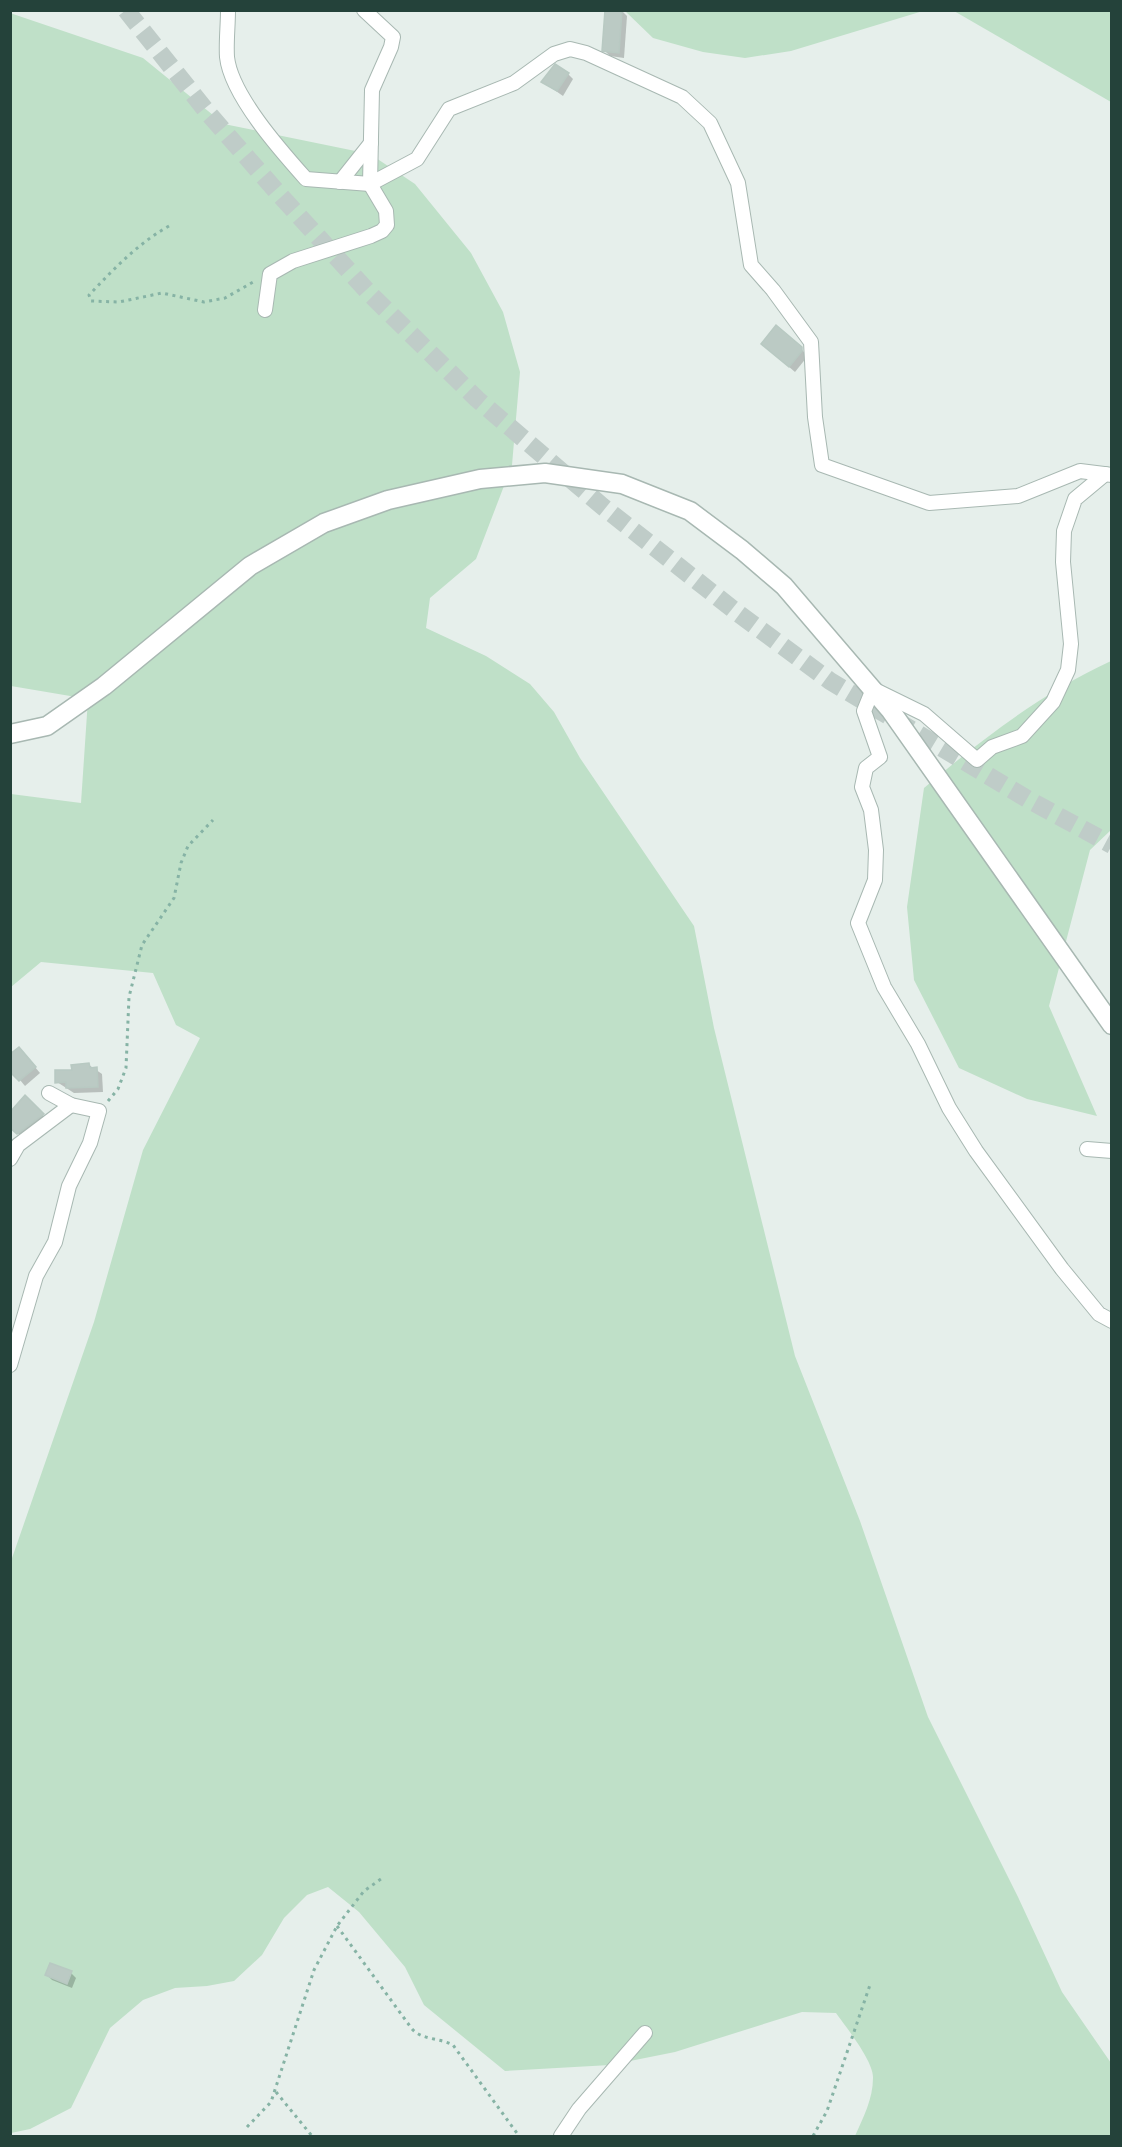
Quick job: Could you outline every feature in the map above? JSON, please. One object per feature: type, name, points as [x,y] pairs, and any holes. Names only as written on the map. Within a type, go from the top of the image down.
[{"type":"street","points":[[228,10],[227,58],[244,101],[276,145],[306,179],[370,184],[417,159],[449,110],[514,82],[554,54],[570,49],[682,97],[710,123],[738,183],[751,265],[773,290],[811,342],[815,417],[822,465],[929,503],[1018,496],[1080,471],[1108,474]]},
{"type":"street","points":[[265,310],[270,274],[293,261],[371,236],[385,229],[388,219],[386,211],[370,184],[372,90],[392,47],[393,38],[364,10]]},
{"type":"street","points":[[340,182],[371,143]]},
{"type":"street","points":[[10,734],[47,726],[104,686],[250,566],[324,523],[388,500],[480,479],[545,473],[622,484],[690,511],[784,586],[898,720],[1112,1025]]},
{"type":"street","points":[[873,689],[924,714],[976,760],[992,747],[1022,736],[1053,702],[1068,670],[1071,644],[1063,561],[1064,531],[1076,499],[1108,474]]},
{"type":"street","points":[[873,689],[864,711],[880,758],[866,768],[862,787],[871,810],[876,850],[875,880],[858,923],[884,987],[918,1044],[949,1108],[976,1151],[1070,1278],[1099,1314],[1112,1321]]},
{"type":"street","points":[[10,1365],[36,1276],[55,1242],[69,1186],[90,1143],[99,1111],[71,1105],[49,1093]]},
{"type":"street","points":[[10,1159],[16,1142],[71,1105]]},
{"type":"street","points":[[1087,1149],[1112,1150]]},
{"type":"street","points":[[561,2136],[579,2109],[645,2033]]},
{"type":"path","points":[[169,226],[136,247],[89,295],[91,301],[119,302],[162,292],[204,302],[225,298],[270,274]]},
{"type":"path","points":[[99,1111],[118,1089],[126,1068],[129,997],[142,945],[174,898],[181,863],[188,846],[213,820]]},
{"type":"path","points":[[247,2127],[271,2102],[276,2092],[314,1970],[337,1926],[364,1890],[381,1880]]},
{"type":"path","points":[[337,1926],[412,2029],[417,2034],[444,2040],[453,2045],[519,2136]]},
{"type":"path","points":[[813,2136],[827,2111],[871,1982]]},
{"type":"path","points":[[276,2092],[312,2136]]},
{"type":"green space","points":[[625,11],[923,11],[791,51],[745,58],[703,52],[653,38]]},
{"type":"green space","points":[[954,11],[1111,11],[1111,102]]},
{"type":"green space","points":[[10,13],[143,58],[224,124],[370,154],[415,184],[471,253],[503,312],[520,372],[512,465],[476,559],[430,598],[426,628],[486,656],[530,684],[554,712],[580,758],[694,926],[714,1028],[795,1356],[860,1521],[928,1717],[1018,1897],[1062,1992],[1111,2063],[1111,2136],[855,2136],[873,2086],[872,2071],[859,2045],[836,2013],[802,2012],[675,2052],[610,2065],[505,2071],[424,2005],[405,1967],[359,1912],[328,1887],[307,1895],[284,1918],[262,1955],[234,1981],[175,1988],[143,2000],[110,2028],[71,2108],[30,2129],[11,2133],[11,1561],[94,1322],[143,1150],[200,1038],[176,1025],[153,973],[41,962],[11,987],[11,794],[81,803],[88,699],[11,686]]},
{"type":"green space","points":[[1111,661],[1111,830],[1090,850],[1049,1006],[1097,1116],[1027,1099],[959,1068],[914,980],[907,907],[924,788],[1013,718],[1061,687]]},
{"type":"building","points":[[605,10],[622,10],[619,53],[602,51]]},
{"type":"building","points":[[555,64],[569,73],[557,91],[541,82]]},
{"type":"building","points":[[776,325],[802,347],[802,351],[789,367],[761,344]]},
{"type":"building","points":[[19,1047],[36,1067],[19,1081],[10,1072],[10,1054]]},
{"type":"building","points":[[89,1063],[90,1068],[97,1067],[98,1087],[66,1088],[66,1082],[55,1083],[55,1070],[72,1070],[71,1065]]},
{"type":"building","points":[[25,1095],[44,1114],[17,1134],[10,1128],[10,1112]]},
{"type":"building","points":[[50,1963],[72,1971],[67,1984],[45,1975]]},
{"type":"tunnel","points":[[126,10],[208,113],[370,294],[477,399],[602,506],[739,614],[830,681],[1029,800],[1112,845]]}]
